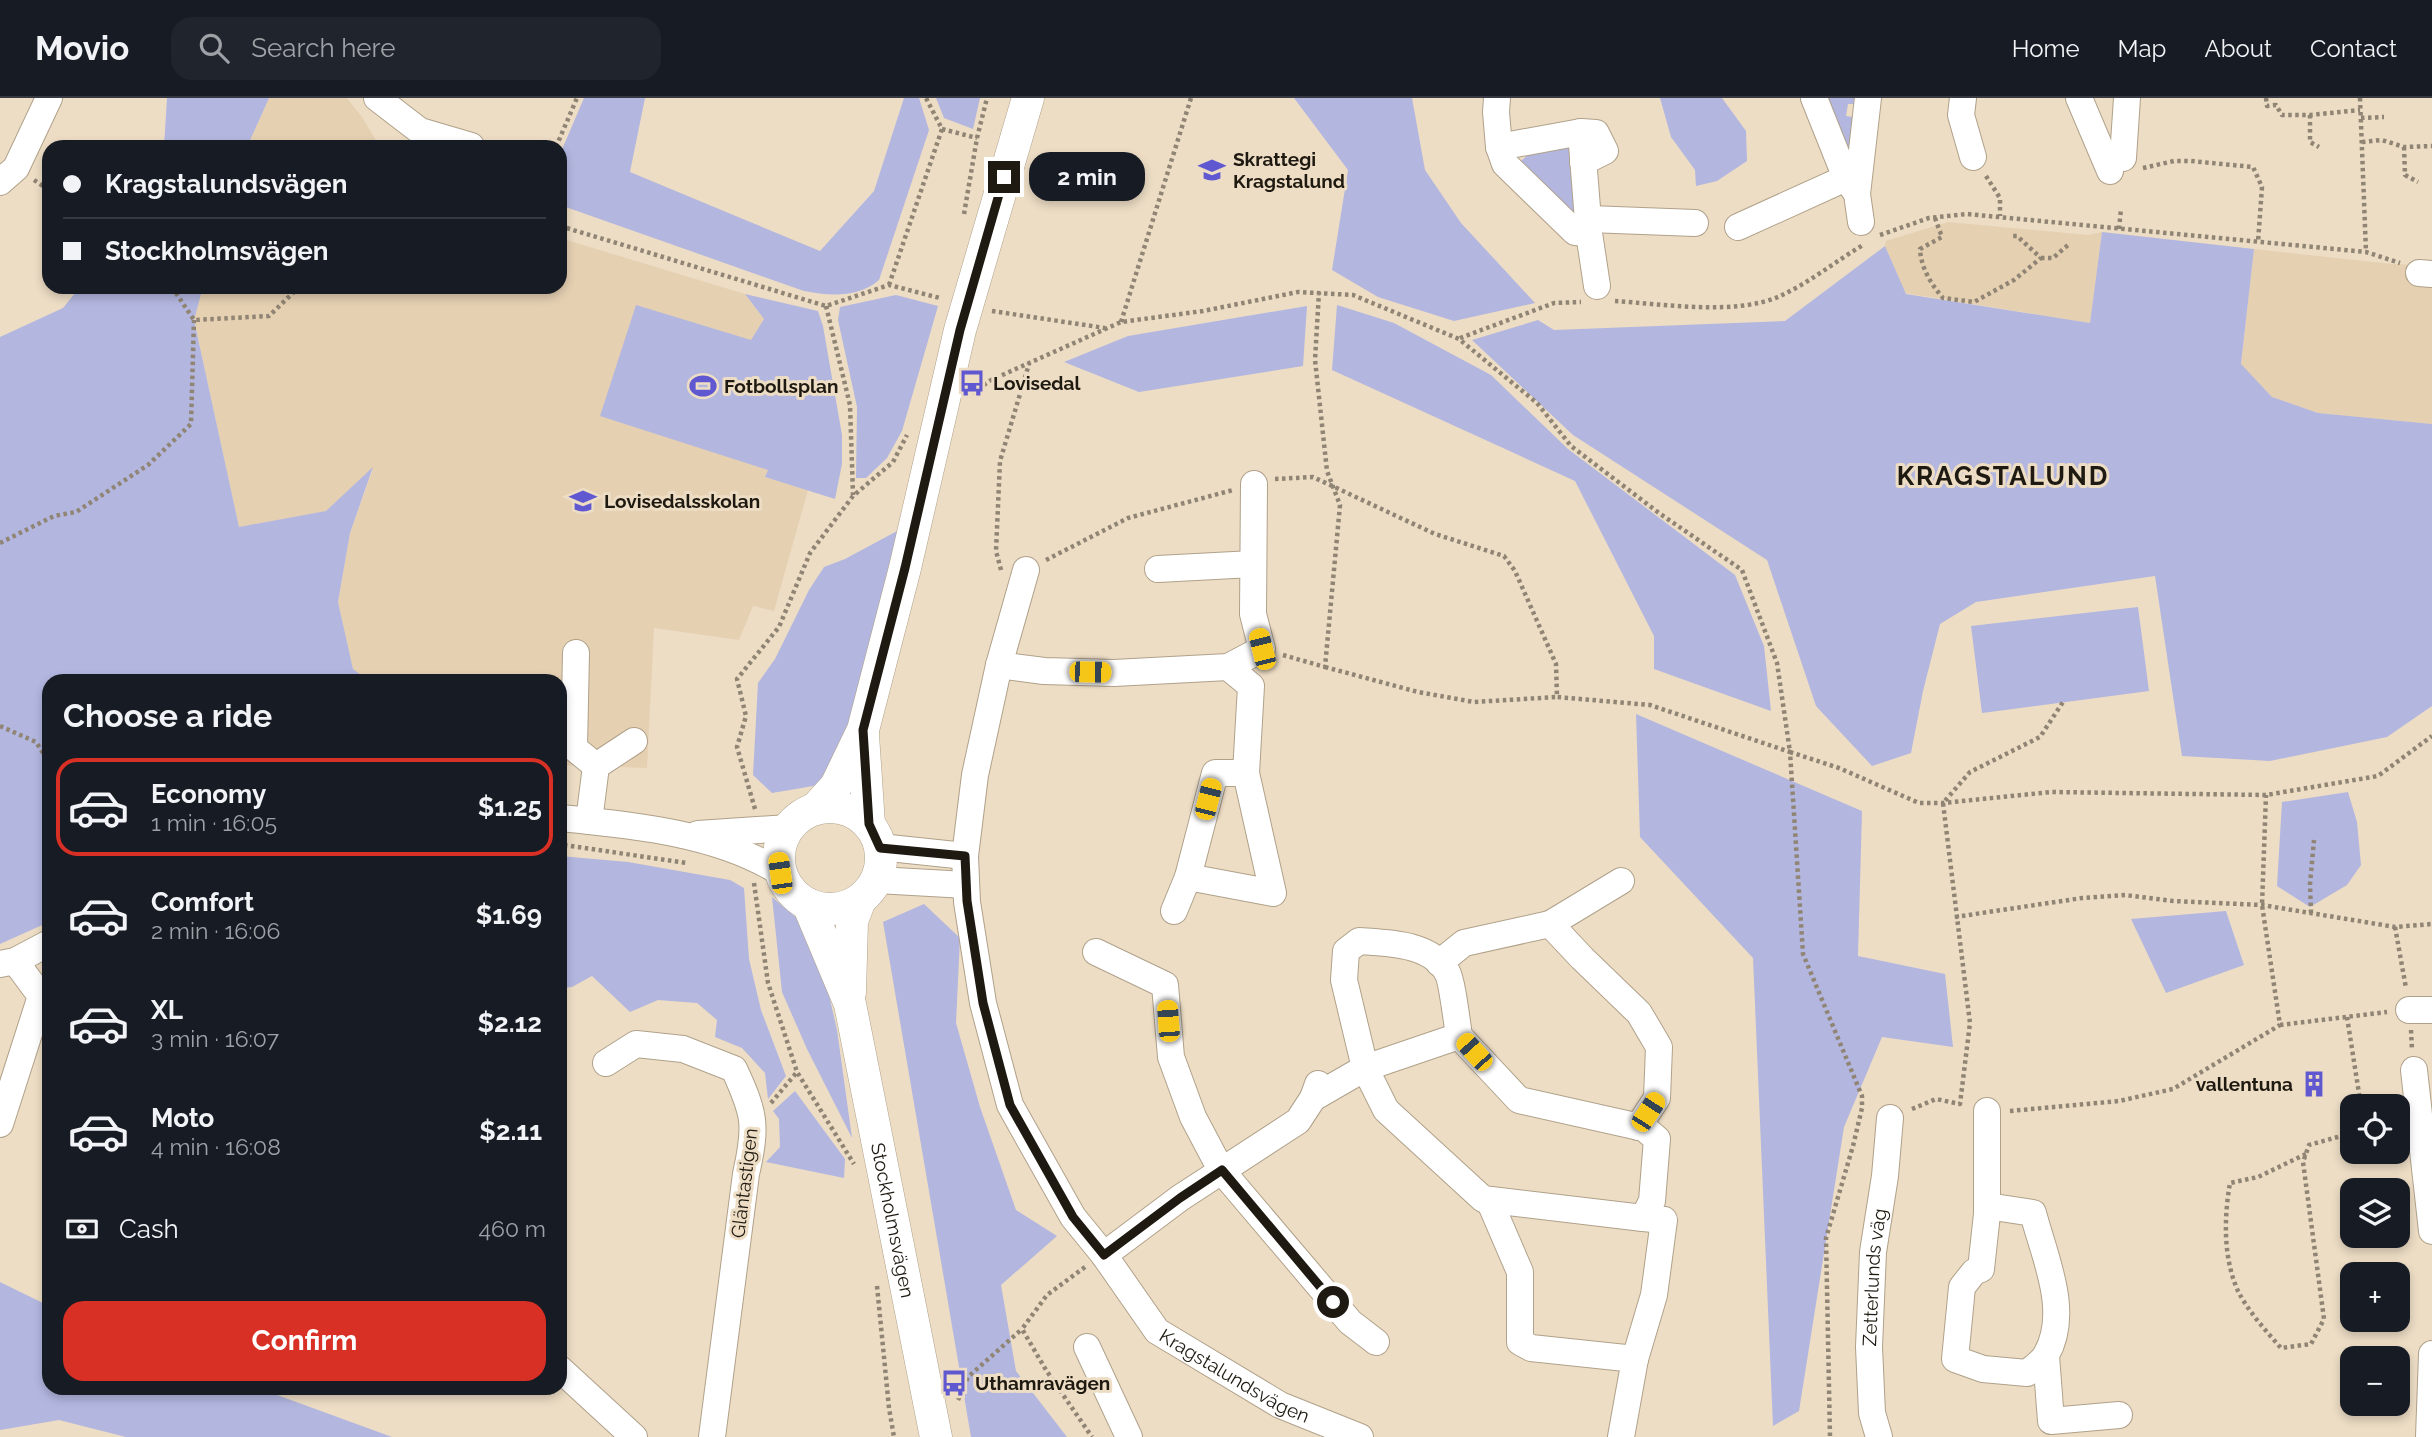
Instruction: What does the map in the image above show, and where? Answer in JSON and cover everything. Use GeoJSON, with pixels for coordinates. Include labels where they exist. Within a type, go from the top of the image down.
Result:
{"type":"FeatureCollection","features":[{"type":"Feature","properties":{"kind":"main road"},"geometry":{"type":"LineString","coordinates":[[816,808],[836,786],[863,730],[905,568],[960,330],[1028,98]]}},
{"type":"Feature","properties":{"kind":"main road"},"geometry":{"type":"LineString","coordinates":[[863,730],[874,836],[882,863],[868,890],[845,907],[827,909],[808,904],[793,894],[780,873],[780,844],[788,828],[801,815],[816,808],[845,809],[874,836]]}},
{"type":"Feature","properties":{"kind":"main road","name":"Stockholmsvägen"},"geometry":{"type":"LineString","coordinates":[[850,1004],[852,922],[868,890]]}},
{"type":"Feature","properties":{"kind":"main road","name":"Stockholmsvägen"},"geometry":{"type":"LineString","coordinates":[[808,904],[850,1004],[936,1437]]}},
{"type":"Feature","properties":{"kind":"street"},"geometry":{"type":"LineString","coordinates":[[0,182],[16,168],[50,98]]}},
{"type":"Feature","properties":{"kind":"street"},"geometry":{"type":"LineString","coordinates":[[377,98],[420,131],[451,140]]}},
{"type":"Feature","properties":{"kind":"street"},"geometry":{"type":"LineString","coordinates":[[1497,98],[1499,147],[1504,164],[1576,232],[1589,226],[1695,223]]}},
{"type":"Feature","properties":{"kind":"street"},"geometry":{"type":"LineString","coordinates":[[1814,98],[1851,186],[1861,222]]}},
{"type":"Feature","properties":{"kind":"street"},"geometry":{"type":"LineString","coordinates":[[1851,186],[1868,98]]}},
{"type":"Feature","properties":{"kind":"street"},"geometry":{"type":"LineString","coordinates":[[1963,98],[1961,115],[1973,157]]}},
{"type":"Feature","properties":{"kind":"street"},"geometry":{"type":"LineString","coordinates":[[2079,98],[2124,166]]}},
{"type":"Feature","properties":{"kind":"street"},"geometry":{"type":"LineString","coordinates":[[2124,166],[2127,98]]}},
{"type":"Feature","properties":{"kind":"street"},"geometry":{"type":"LineString","coordinates":[[1499,147],[1581,132],[1589,226],[1599,296]]}},
{"type":"Feature","properties":{"kind":"street"},"geometry":{"type":"LineString","coordinates":[[1738,226],[1851,186]]}},
{"type":"Feature","properties":{"kind":"street"},"geometry":{"type":"LineString","coordinates":[[999,665],[1044,671],[1114,673],[1228,667],[1262,649],[1253,614],[1254,484]]}},
{"type":"Feature","properties":{"kind":"street"},"geometry":{"type":"LineString","coordinates":[[1158,569],[1254,564]]}},
{"type":"Feature","properties":{"kind":"street","name":"Kragstalundsvägen"},"geometry":{"type":"LineString","coordinates":[[1026,570],[999,665],[975,775],[965,856],[966,885],[983,1003],[1010,1105],[1073,1217],[1104,1255],[1157,1331],[1280,1405],[1360,1437]]}},
{"type":"Feature","properties":{"kind":"street"},"geometry":{"type":"LineString","coordinates":[[576,653],[574,748],[596,766]]}},
{"type":"Feature","properties":{"kind":"street"},"geometry":{"type":"LineString","coordinates":[[1188,877],[1273,893],[1246,773],[1251,686],[1228,667]]}},
{"type":"Feature","properties":{"kind":"street"},"geometry":{"type":"LineString","coordinates":[[589,821],[596,766],[634,741]]}},
{"type":"Feature","properties":{"kind":"street"},"geometry":{"type":"LineString","coordinates":[[1174,912],[1188,877],[1215,773],[1246,773]]}},
{"type":"Feature","properties":{"kind":"street"},"geometry":{"type":"LineString","coordinates":[[567,819],[682,835],[752,857],[780,873]]}},
{"type":"Feature","properties":{"kind":"street"},"geometry":{"type":"LineString","coordinates":[[682,835],[788,828]]}},
{"type":"Feature","properties":{"kind":"street"},"geometry":{"type":"LineString","coordinates":[[874,836],[965,856]]}},
{"type":"Feature","properties":{"kind":"street"},"geometry":{"type":"LineString","coordinates":[[1438,962],[1464,943],[1550,924],[1621,881]]}},
{"type":"Feature","properties":{"kind":"street"},"geometry":{"type":"LineString","coordinates":[[868,890],[966,885]]}},
{"type":"Feature","properties":{"kind":"street"},"geometry":{"type":"LineString","coordinates":[[1550,924],[1639,1013],[1659,1046],[1657,1098],[1639,1126]]}},
{"type":"Feature","properties":{"kind":"street"},"geometry":{"type":"LineString","coordinates":[[1620,1437],[1635,1359],[1654,1294],[1664,1220],[1643,1218],[1483,1199],[1386,1110],[1365,1068],[1344,980],[1346,951],[1359,941],[1395,944],[1430,954],[1448,972],[1460,1036],[1519,1100],[1639,1126],[1657,1139],[1652,1200],[1643,1218]]}},
{"type":"Feature","properties":{"kind":"street"},"geometry":{"type":"LineString","coordinates":[[42,946],[7,962],[42,999]]}},
{"type":"Feature","properties":{"kind":"street"},"geometry":{"type":"LineString","coordinates":[[1096,952],[1165,985],[1171,1057],[1192,1117],[1222,1170],[1350,1322],[1376,1342]]}},
{"type":"Feature","properties":{"kind":"street"},"geometry":{"type":"LineString","coordinates":[[0,1124],[42,1010]]}},
{"type":"Feature","properties":{"kind":"street"},"geometry":{"type":"LineString","coordinates":[[1104,1255],[1180,1198],[1298,1121],[1315,1091],[1365,1068],[1460,1036]]}},
{"type":"Feature","properties":{"kind":"street","name":"Gläntastigen"},"geometry":{"type":"LineString","coordinates":[[606,1063],[636,1044],[683,1049],[734,1069],[751,1105],[754,1138],[746,1174],[712,1437]]}},
{"type":"Feature","properties":{"kind":"street"},"geometry":{"type":"LineString","coordinates":[[2414,1070],[2432,1231]]}},
{"type":"Feature","properties":{"kind":"street"},"geometry":{"type":"LineString","coordinates":[[1987,1111],[1987,1206],[1981,1269],[1974,1272],[1962,1287],[1955,1359],[1983,1369],[2026,1373],[2046,1356]]}},
{"type":"Feature","properties":{"kind":"street","name":"Zetterlunds väg"},"geometry":{"type":"LineString","coordinates":[[1879,1437],[1871,1413],[1869,1348],[1873,1252],[1885,1176],[1890,1118]]}},
{"type":"Feature","properties":{"kind":"street"},"geometry":{"type":"LineString","coordinates":[[1489,1200],[1520,1272],[1520,1342],[1531,1348],[1635,1359]]}},
{"type":"Feature","properties":{"kind":"street"},"geometry":{"type":"LineString","coordinates":[[1987,1206],[2033,1213],[2054,1289],[2056,1327],[2046,1356],[2051,1421],[2119,1415]]}},
{"type":"Feature","properties":{"kind":"street"},"geometry":{"type":"LineString","coordinates":[[1087,1347],[1129,1437]]}},
{"type":"Feature","properties":{"kind":"street"},"geometry":{"type":"LineString","coordinates":[[2429,1437],[2432,1354]]}},
{"type":"Feature","properties":{"kind":"street"},"geometry":{"type":"LineString","coordinates":[[567,1375],[634,1437]]}},
{"type":"Feature","properties":{"kind":"path"},"geometry":{"type":"LineString","coordinates":[[559,140],[577,98]]}},
{"type":"Feature","properties":{"kind":"path"},"geometry":{"type":"LineString","coordinates":[[890,285],[942,129],[926,98]]}},
{"type":"Feature","properties":{"kind":"path"},"geometry":{"type":"LineString","coordinates":[[1121,322],[1191,98]]}},
{"type":"Feature","properties":{"kind":"path"},"geometry":{"type":"LineString","coordinates":[[2266,98],[2267,106],[2276,105],[2282,115],[2310,116],[2360,110]]}},
{"type":"Feature","properties":{"kind":"path"},"geometry":{"type":"LineString","coordinates":[[2360,98],[2366,252]]}},
{"type":"Feature","properties":{"kind":"path"},"geometry":{"type":"LineString","coordinates":[[2310,116],[2310,142],[2319,147]]}},
{"type":"Feature","properties":{"kind":"path"},"geometry":{"type":"LineString","coordinates":[[2361,118],[2384,117]]}},
{"type":"Feature","properties":{"kind":"path"},"geometry":{"type":"LineString","coordinates":[[942,129],[977,138]]}},
{"type":"Feature","properties":{"kind":"path"},"geometry":{"type":"LineString","coordinates":[[2362,142],[2382,140],[2404,147],[2432,146]]}},
{"type":"Feature","properties":{"kind":"path"},"geometry":{"type":"LineString","coordinates":[[2404,147],[2405,175],[2418,182]]}},
{"type":"Feature","properties":{"kind":"path"},"geometry":{"type":"LineString","coordinates":[[1973,157],[2000,198],[2000,216]]}},
{"type":"Feature","properties":{"kind":"path"},"geometry":{"type":"LineString","coordinates":[[2124,166],[2191,161],[2253,167],[2262,187],[2258,242]]}},
{"type":"Feature","properties":{"kind":"path"},"geometry":{"type":"LineString","coordinates":[[2119,229],[2121,209]]}},
{"type":"Feature","properties":{"kind":"path"},"geometry":{"type":"LineString","coordinates":[[1459,339],[1554,303],[1599,296],[1713,307],[1752,303],[1780,296],[1880,235],[1936,218],[1966,214],[2366,252],[2420,270]]}},
{"type":"Feature","properties":{"kind":"path"},"geometry":{"type":"LineString","coordinates":[[1936,218],[1942,237],[1920,249],[1927,276],[1943,298],[1974,302],[2014,280],[2041,258],[2053,258],[2068,245]]}},
{"type":"Feature","properties":{"kind":"path"},"geometry":{"type":"LineString","coordinates":[[567,228],[826,306],[890,285],[940,298]]}},
{"type":"Feature","properties":{"kind":"path"},"geometry":{"type":"LineString","coordinates":[[2012,236],[2017,236],[2041,258]]}},
{"type":"Feature","properties":{"kind":"path"},"geometry":{"type":"LineString","coordinates":[[969,396],[991,380],[1121,322],[1203,311],[1298,292],[1353,295],[1459,339],[1536,403],[1571,446],[1659,513],[1742,570],[1777,663],[1790,752],[1803,954],[1862,1096],[1862,1108],[1826,1238],[1830,1437]]}},
{"type":"Feature","properties":{"kind":"path"},"geometry":{"type":"LineString","coordinates":[[1320,292],[1315,360],[1327,471],[1340,505],[1325,667]]}},
{"type":"Feature","properties":{"kind":"path"},"geometry":{"type":"LineString","coordinates":[[0,543],[54,516],[76,512],[148,465],[191,424],[194,320],[177,294]]}},
{"type":"Feature","properties":{"kind":"path"},"geometry":{"type":"LineString","coordinates":[[194,320],[269,316],[292,294]]}},
{"type":"Feature","properties":{"kind":"path"},"geometry":{"type":"LineString","coordinates":[[826,306],[850,404],[853,496]]}},
{"type":"Feature","properties":{"kind":"path"},"geometry":{"type":"LineString","coordinates":[[990,310],[1106,328]]}},
{"type":"Feature","properties":{"kind":"path"},"geometry":{"type":"LineString","coordinates":[[996,551],[1000,461],[1030,363]]}},
{"type":"Feature","properties":{"kind":"path"},"geometry":{"type":"LineString","coordinates":[[1026,570],[1128,518],[1276,479],[1313,477],[1435,534],[1504,556],[1515,571],[1556,664],[1557,697]]}},
{"type":"Feature","properties":{"kind":"path"},"geometry":{"type":"LineString","coordinates":[[1262,649],[1418,692],[1475,702],[1557,697],[1650,705],[1839,768],[1920,803],[2051,792],[2266,794],[2378,776],[2432,736]]}},
{"type":"Feature","properties":{"kind":"path"},"geometry":{"type":"LineString","coordinates":[[1862,1108],[1890,1118],[1936,1100],[1960,1104],[1969,1023],[1943,803],[1970,772],[2040,737],[2063,702]]}},
{"type":"Feature","properties":{"kind":"path"},"geometry":{"type":"LineString","coordinates":[[0,726],[36,742],[42,751]]}},
{"type":"Feature","properties":{"kind":"path"},"geometry":{"type":"LineString","coordinates":[[2266,794],[2262,905],[2280,1025]]}},
{"type":"Feature","properties":{"kind":"path"},"geometry":{"type":"LineString","coordinates":[[2311,913],[2310,884],[2314,840]]}},
{"type":"Feature","properties":{"kind":"path"},"geometry":{"type":"LineString","coordinates":[[567,845],[698,864]]}},
{"type":"Feature","properties":{"kind":"path"},"geometry":{"type":"LineString","coordinates":[[1955,917],[2082,898],[2125,895],[2173,901],[2262,905],[2395,927],[2432,924]]}},
{"type":"Feature","properties":{"kind":"path"},"geometry":{"type":"LineString","coordinates":[[2395,927],[2421,1010],[2414,1070]]}},
{"type":"Feature","properties":{"kind":"path"},"geometry":{"type":"LineString","coordinates":[[1987,1111],[1994,1113],[2119,1101],[2173,1089],[2280,1025],[2421,1010]]}},
{"type":"Feature","properties":{"kind":"path"},"geometry":{"type":"LineString","coordinates":[[2347,1017],[2359,1094]]}},
{"type":"Feature","properties":{"kind":"path"},"geometry":{"type":"LineString","coordinates":[[2306,1154],[2258,1177],[2230,1183],[2225,1210],[2229,1259],[2238,1291],[2281,1348],[2311,1345],[2323,1319],[2303,1162],[2306,1154],[2309,1145],[2340,1136]]}},
{"type":"Feature","properties":{"kind":"path"},"geometry":{"type":"LineString","coordinates":[[958,1400],[968,1377],[1023,1329],[1047,1295],[1104,1255]]}},
{"type":"Feature","properties":{"kind":"path"},"geometry":{"type":"LineString","coordinates":[[1023,1329],[1046,1370],[1092,1437]]}},
{"type":"Feature","properties":{"kind":"shaded area"},"geometry":{"type":"Polygon","coordinates":[[[167,98],[269,98],[250,140],[164,140],[167,98]]]}},
{"type":"Feature","properties":{"kind":"shaded area"},"geometry":{"type":"Polygon","coordinates":[[[269,98],[347,98],[376,140],[250,140],[269,98]]]}},
{"type":"Feature","properties":{"kind":"shaded area"},"geometry":{"type":"Polygon","coordinates":[[[584,98],[645,98],[630,172],[820,251],[874,191],[904,98],[919,98],[929,130],[879,280],[862,290],[843,294],[804,291],[567,207],[566,140],[584,98]]]}},
{"type":"Feature","properties":{"kind":"shaded area"},"geometry":{"type":"Polygon","coordinates":[[[936,98],[980,98],[973,129],[944,118],[936,98]]]}},
{"type":"Feature","properties":{"kind":"shaded area"},"geometry":{"type":"Polygon","coordinates":[[[1294,98],[1412,98],[1425,170],[1461,223],[1535,303],[1454,321],[1378,297],[1332,270],[1348,170],[1294,98]]]}},
{"type":"Feature","properties":{"kind":"shaded area"},"geometry":{"type":"Polygon","coordinates":[[[1660,98],[1722,98],[1746,131],[1747,161],[1717,181],[1696,186],[1695,170],[1671,137],[1660,98]]]}},
{"type":"Feature","properties":{"kind":"shaded area"},"geometry":{"type":"Polygon","coordinates":[[[1821,98],[1862,98],[1861,104],[1848,104],[1846,116],[1860,118],[1857,168],[1821,98]]]}},
{"type":"Feature","properties":{"kind":"shaded area"},"geometry":{"type":"Polygon","coordinates":[[[1578,140],[1574,217],[1515,166],[1530,153],[1578,140]]]}},
{"type":"Feature","properties":{"kind":"shaded area"},"geometry":{"type":"Polygon","coordinates":[[[1948,222],[2088,235],[2102,232],[2090,323],[1905,293],[1885,246],[1886,241],[1948,222]]]}},
{"type":"Feature","properties":{"kind":"shaded area"},"geometry":{"type":"Polygon","coordinates":[[[2102,232],[2254,249],[2241,364],[2272,397],[2318,413],[2432,424],[2432,706],[2387,737],[2270,761],[2182,756],[2155,576],[1976,602],[1940,624],[1911,753],[1872,766],[1816,706],[1767,560],[1573,435],[1472,340],[1538,320],[1554,330],[1785,321],[1885,246],[1906,294],[2090,323],[2102,232]]]}},
{"type":"Feature","properties":{"kind":"shaded area","name":"Lovisedalsskolan"},"geometry":{"type":"Polygon","coordinates":[[[567,240],[745,294],[764,319],[752,339],[805,356],[772,464],[765,477],[808,490],[774,611],[753,606],[739,640],[654,628],[647,768],[567,765],[567,674],[360,674],[353,669],[338,602],[350,533],[373,469],[327,511],[239,527],[194,320],[201,294],[567,294],[567,240]]]}},
{"type":"Feature","properties":{"kind":"shaded area"},"geometry":{"type":"Polygon","coordinates":[[[2254,249],[2392,264],[2432,265],[2432,424],[2318,413],[2272,397],[2241,365],[2254,249]]]}},
{"type":"Feature","properties":{"kind":"shaded area"},"geometry":{"type":"Polygon","coordinates":[[[74,294],[201,294],[194,320],[239,527],[326,511],[373,467],[350,533],[338,602],[353,669],[360,674],[42,674],[42,925],[0,944],[0,337],[63,308],[74,294]]]}},
{"type":"Feature","properties":{"kind":"shaded area","name":"Fotbollsplan"},"geometry":{"type":"Polygon","coordinates":[[[745,294],[818,311],[842,435],[842,464],[835,499],[765,477],[768,470],[600,416],[636,305],[751,340],[764,319],[745,294]]]}},
{"type":"Feature","properties":{"kind":"shaded area"},"geometry":{"type":"Polygon","coordinates":[[[896,295],[938,306],[902,431],[887,458],[866,478],[856,478],[857,407],[838,320],[840,307],[896,295]]]}},
{"type":"Feature","properties":{"kind":"shaded area"},"geometry":{"type":"Polygon","coordinates":[[[1337,305],[1394,323],[1491,375],[1568,449],[1735,575],[1764,646],[1771,711],[1654,669],[1654,636],[1575,481],[1332,370],[1337,305]]]}},
{"type":"Feature","properties":{"kind":"shaded area"},"geometry":{"type":"Polygon","coordinates":[[[1307,306],[1303,366],[1139,392],[1064,362],[1128,336],[1307,306]]]}},
{"type":"Feature","properties":{"kind":"shaded area"},"geometry":{"type":"Polygon","coordinates":[[[899,530],[841,767],[831,783],[772,793],[753,775],[758,683],[775,659],[809,590],[824,567],[845,559],[899,530]]]}},
{"type":"Feature","properties":{"kind":"shaded area"},"geometry":{"type":"Polygon","coordinates":[[[2138,607],[2149,691],[1982,713],[1971,626],[2138,607]]]}},
{"type":"Feature","properties":{"kind":"shaded area"},"geometry":{"type":"Polygon","coordinates":[[[1636,714],[1862,811],[1858,956],[1945,974],[1953,1047],[1882,1037],[1844,1127],[1799,1411],[1773,1426],[1753,958],[1640,837],[1636,714]]]}},
{"type":"Feature","properties":{"kind":"shaded area"},"geometry":{"type":"Polygon","coordinates":[[[2348,792],[2357,822],[2361,865],[2347,885],[2310,907],[2277,886],[2282,802],[2348,792]]]}},
{"type":"Feature","properties":{"kind":"shaded area"},"geometry":{"type":"Polygon","coordinates":[[[567,857],[628,862],[730,880],[744,888],[749,959],[761,1010],[786,1076],[768,1099],[765,1073],[742,1048],[715,1037],[717,1020],[697,1003],[658,1000],[630,1012],[592,976],[567,987],[567,857]]]}},
{"type":"Feature","properties":{"kind":"shaded area"},"geometry":{"type":"Polygon","coordinates":[[[772,897],[805,925],[817,942],[837,1030],[852,1138],[782,992],[772,897]]]}},
{"type":"Feature","properties":{"kind":"shaded area"},"geometry":{"type":"Polygon","coordinates":[[[924,904],[960,938],[956,1023],[980,1107],[1016,1210],[1057,1236],[1001,1285],[1016,1371],[1067,1437],[971,1437],[883,922],[924,904]]]}},
{"type":"Feature","properties":{"kind":"shaded area"},"geometry":{"type":"Polygon","coordinates":[[[2226,911],[2244,965],[2166,993],[2131,919],[2226,911]]]}},
{"type":"Feature","properties":{"kind":"shaded area"},"geometry":{"type":"Polygon","coordinates":[[[795,1091],[845,1159],[844,1178],[766,1162],[780,1147],[779,1119],[773,1111],[795,1091]]]}},
{"type":"Feature","properties":{"kind":"shaded area"},"geometry":{"type":"Polygon","coordinates":[[[0,1282],[42,1303],[42,1395],[277,1395],[392,1437],[126,1437],[59,1420],[0,1430],[0,1282]]]}},
{"type":"Feature","properties":{"kind":"place","name":"Skrattegi Kragstalund"},"geometry":{"type":"Point","coordinates":[1212,170]}},
{"type":"Feature","properties":{"kind":"place","name":"Lovisedal"},"geometry":{"type":"Point","coordinates":[972,383]}},
{"type":"Feature","properties":{"kind":"place","name":"Fotbollsplan"},"geometry":{"type":"Point","coordinates":[703,386]}},
{"type":"Feature","properties":{"kind":"place","name":"Lovisedalsskolan"},"geometry":{"type":"Point","coordinates":[583,501]}},
{"type":"Feature","properties":{"kind":"place","name":"vallentuna"},"geometry":{"type":"Point","coordinates":[2314,1084]}},
{"type":"Feature","properties":{"kind":"place","name":"Uthamravägen"},"geometry":{"type":"Point","coordinates":[954,1383]}},
{"type":"Feature","properties":{"kind":"district","name":"KRAGSTALUND"},"geometry":{"type":"Point","coordinates":[2003,476]}},
{"type":"Feature","properties":{"kind":"route"},"geometry":{"type":"LineString","coordinates":[[1004,177],[960,330],[905,568],[863,730],[869,824],[880,848],[965,856],[967,901],[983,1003],[1010,1105],[1073,1217],[1104,1255],[1222,1170],[1333,1302]]}}]}
